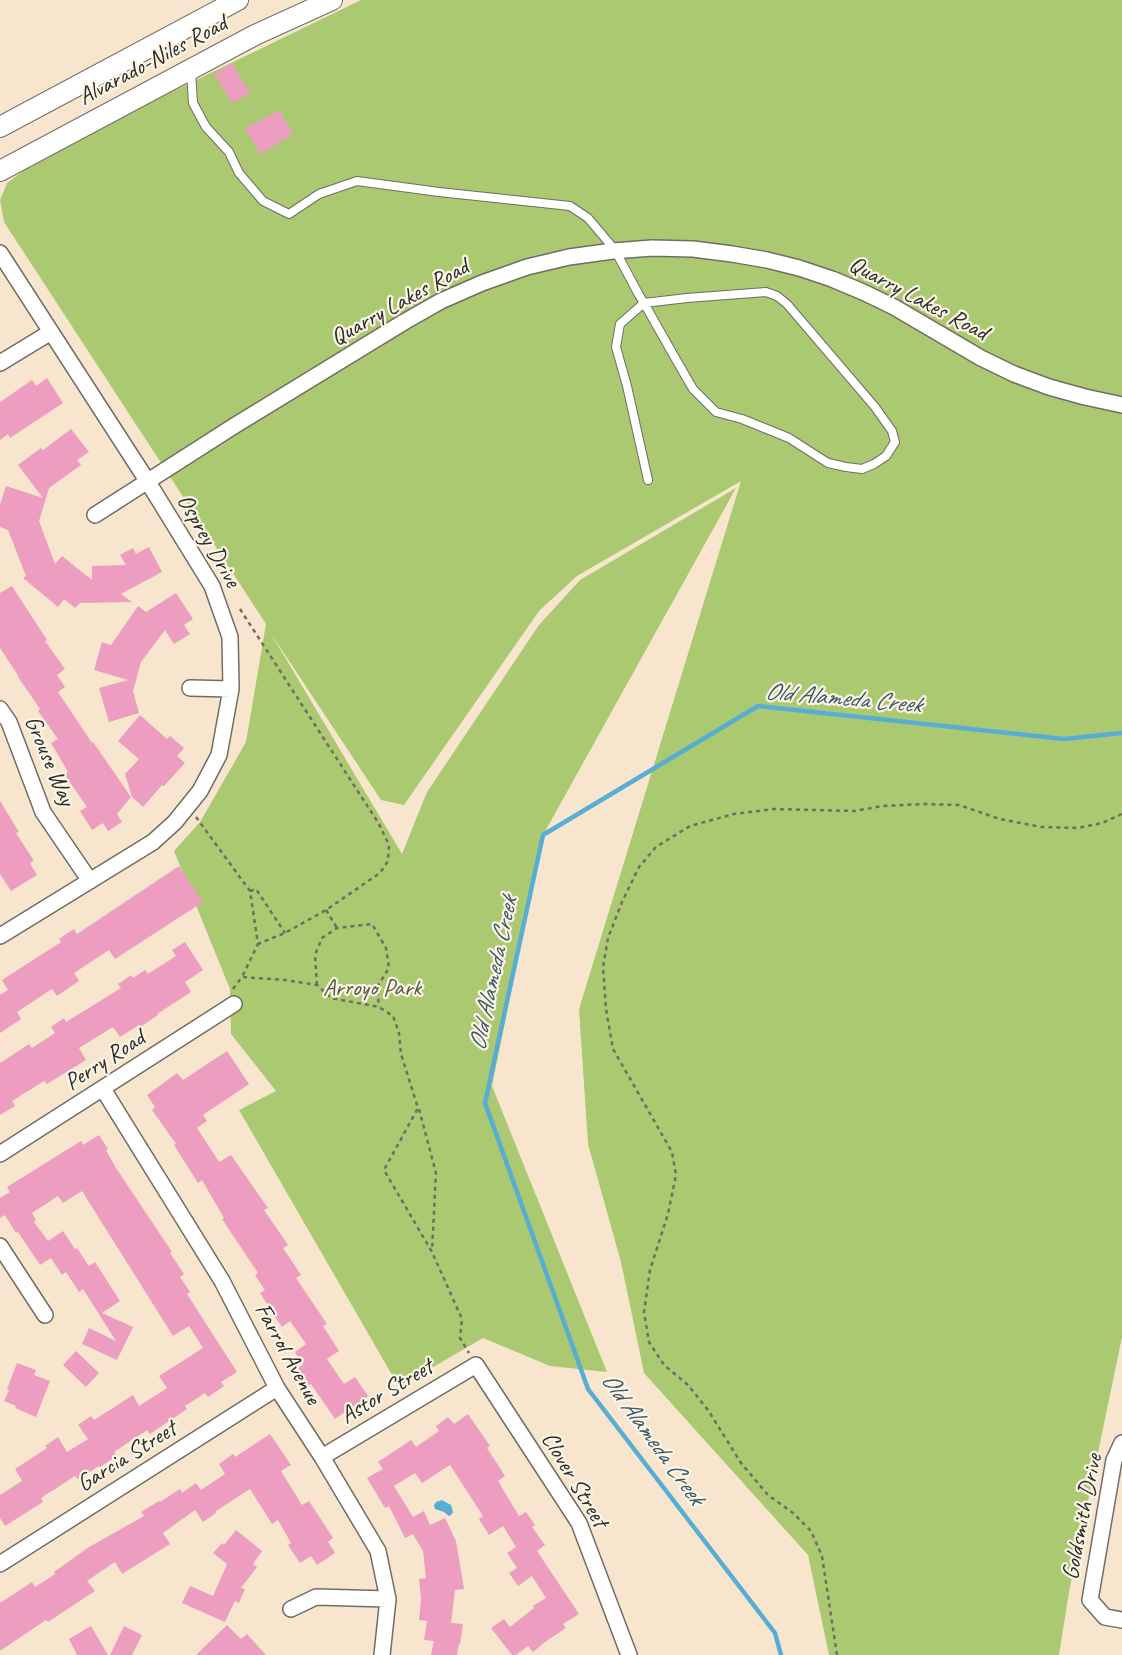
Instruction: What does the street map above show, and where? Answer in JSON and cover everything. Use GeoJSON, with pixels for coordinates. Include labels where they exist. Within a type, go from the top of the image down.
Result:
{"type":"FeatureCollection","features":[{"type":"Feature","properties":{"kind":"main road","name":"Alvarado-Niles Road"},"geometry":{"type":"LineString","coordinates":[[0,127],[238,0]]}},
{"type":"Feature","properties":{"kind":"main road","name":"Alvarado-Niles Road"},"geometry":{"type":"LineString","coordinates":[[0,171],[256,35],[332,0]]}},
{"type":"Feature","properties":{"kind":"street","name":"Quarry Lakes Road"},"geometry":{"type":"LineString","coordinates":[[95,515],[260,410],[441,301],[482,283],[527,267],[569,257],[615,250],[652,248],[693,249],[767,260],[799,268],[832,279],[894,307],[973,354],[1014,374],[1076,395],[1122,405]]}},
{"type":"Feature","properties":{"kind":"street","name":"Osprey Drive"},"geometry":{"type":"LineString","coordinates":[[0,253],[148,482],[212,586],[230,637],[231,690],[219,755],[200,791],[174,822],[153,842],[0,936]]}},
{"type":"Feature","properties":{"kind":"street"},"geometry":{"type":"LineString","coordinates":[[0,363],[51,332]]}},
{"type":"Feature","properties":{"kind":"street"},"geometry":{"type":"LineString","coordinates":[[190,688],[231,690]]}},
{"type":"Feature","properties":{"kind":"street","name":"Grouse Way"},"geometry":{"type":"LineString","coordinates":[[0,709],[9,722],[43,812],[90,881]]}},
{"type":"Feature","properties":{"kind":"street","name":"Perry Road"},"geometry":{"type":"LineString","coordinates":[[0,1154],[103,1089],[233,997]]}},
{"type":"Feature","properties":{"kind":"street","name":"Farrol Avenue"},"geometry":{"type":"LineString","coordinates":[[103,1089],[222,1282],[278,1388],[378,1551],[388,1599],[382,1655]]}},
{"type":"Feature","properties":{"kind":"street"},"geometry":{"type":"LineString","coordinates":[[0,1246],[45,1316]]}},
{"type":"Feature","properties":{"kind":"street","name":"Astor Street"},"geometry":{"type":"LineString","coordinates":[[322,1457],[476,1365]]}},
{"type":"Feature","properties":{"kind":"street","name":"Clover Street"},"geometry":{"type":"LineString","coordinates":[[476,1365],[578,1522],[629,1655]]}},
{"type":"Feature","properties":{"kind":"street","name":"Garcia Street"},"geometry":{"type":"LineString","coordinates":[[0,1564],[278,1388]]}},
{"type":"Feature","properties":{"kind":"street","name":"Goldsmith Drive"},"geometry":{"type":"LineString","coordinates":[[1122,1443],[1114,1460],[1090,1600],[1105,1617],[1122,1620]]}},
{"type":"Feature","properties":{"kind":"street"},"geometry":{"type":"LineString","coordinates":[[291,1609],[316,1597],[388,1599]]}},
{"type":"Feature","properties":{"kind":"lane"},"geometry":{"type":"LineString","coordinates":[[191,70],[194,103],[206,127],[229,152],[239,173],[262,201],[289,214],[319,194],[357,181],[570,206],[588,218],[615,250],[644,303],[693,389],[716,412],[742,419],[789,438],[828,463],[862,469],[886,456],[895,442],[892,431],[875,407],[787,304],[777,296],[766,292],[644,303],[620,324],[616,347],[627,386],[648,480]]}},
{"type":"Feature","properties":{"kind":"path"},"geometry":{"type":"LineString","coordinates":[[240,609],[379,824],[389,845],[388,861],[380,873],[326,910],[285,933],[258,944]]}},
{"type":"Feature","properties":{"kind":"path"},"geometry":{"type":"LineString","coordinates":[[837,1655],[822,1556],[811,1531],[793,1513],[768,1495],[742,1463],[708,1410],[688,1385],[664,1365],[649,1342],[644,1312],[650,1270],[668,1214],[676,1175],[672,1152],[612,1049],[606,1009],[603,967],[608,938],[622,902],[639,867],[656,847],[690,826],[734,814],[774,809],[854,811],[892,805],[958,805],[1000,819],[1041,827],[1078,828],[1102,823],[1122,814]]}},
{"type":"Feature","properties":{"kind":"path"},"geometry":{"type":"LineString","coordinates":[[186,808],[200,822],[250,891],[258,944],[233,997]]}},
{"type":"Feature","properties":{"kind":"path"},"geometry":{"type":"LineString","coordinates":[[250,891],[256,889],[285,933]]}},
{"type":"Feature","properties":{"kind":"path"},"geometry":{"type":"LineString","coordinates":[[326,910],[337,928]]}},
{"type":"Feature","properties":{"kind":"path"},"geometry":{"type":"LineString","coordinates":[[317,985],[315,955],[322,938],[337,928],[372,924],[386,948],[389,968],[377,987],[379,1007]]}},
{"type":"Feature","properties":{"kind":"path"},"geometry":{"type":"LineString","coordinates":[[242,977],[286,980],[317,985],[331,998],[379,1007],[393,1016],[399,1033],[401,1054],[436,1173],[432,1252]]}},
{"type":"Feature","properties":{"kind":"path"},"geometry":{"type":"LineString","coordinates":[[418,1108],[384,1170],[432,1252],[462,1319],[460,1338],[476,1365]]}},
{"type":"Feature","properties":{"kind":"green space","name":"Arroyo Park"},"geometry":{"type":"Polygon","coordinates":[[[361,0],[1122,0],[1122,1337],[1069,1592],[1059,1655],[829,1655],[808,1555],[644,1373],[621,1262],[588,1144],[579,1009],[741,481],[577,576],[539,611],[404,805],[381,800],[270,632],[402,854],[427,792],[539,625],[580,580],[736,488],[543,835],[492,1086],[607,1372],[550,1366],[483,1338],[399,1387],[239,1110],[276,1091],[231,1034],[230,989],[174,851],[200,822],[246,742],[266,624],[4,222],[0,200],[7,183],[23,171],[157,99],[361,0]]]}},
{"type":"Feature","properties":{"kind":"water"},"geometry":{"type":"Polygon","coordinates":[[[442,1500],[451,1505],[453,1512],[451,1515],[449,1516],[435,1509],[434,1505],[436,1502],[442,1500]]]}},
{"type":"Feature","properties":{"kind":"building"},"geometry":{"type":"Polygon","coordinates":[[[232,63],[250,93],[232,103],[214,74],[232,63]]]}},
{"type":"Feature","properties":{"kind":"building"},"geometry":{"type":"Polygon","coordinates":[[[279,110],[293,134],[260,154],[245,129],[279,110]]]}},
{"type":"Feature","properties":{"kind":"building"},"geometry":{"type":"Polygon","coordinates":[[[47,378],[63,403],[10,438],[8,434],[0,440],[0,402],[32,380],[36,386],[47,378]]]}},
{"type":"Feature","properties":{"kind":"building"},"geometry":{"type":"Polygon","coordinates":[[[71,429],[89,452],[77,460],[81,465],[49,488],[39,521],[55,564],[62,556],[92,580],[92,566],[126,565],[120,555],[133,548],[136,554],[149,547],[162,572],[121,594],[132,602],[80,603],[75,608],[64,599],[58,607],[23,578],[26,576],[8,530],[0,527],[0,505],[6,486],[43,498],[18,465],[41,448],[43,450],[71,429]]]}},
{"type":"Feature","properties":{"kind":"building"},"geometry":{"type":"Polygon","coordinates":[[[12,586],[47,640],[45,641],[65,669],[57,675],[65,687],[58,692],[131,797],[117,814],[122,822],[108,831],[103,823],[92,830],[80,811],[87,807],[64,774],[68,772],[51,743],[58,739],[38,711],[40,709],[0,648],[0,593],[12,586]]]}},
{"type":"Feature","properties":{"kind":"building"},"geometry":{"type":"Polygon","coordinates":[[[176,593],[193,619],[184,625],[190,634],[174,644],[165,630],[141,662],[133,691],[139,713],[109,722],[99,688],[128,680],[94,670],[102,642],[111,645],[138,606],[146,612],[176,593]]]}},
{"type":"Feature","properties":{"kind":"building"},"geometry":{"type":"Polygon","coordinates":[[[140,715],[167,739],[170,736],[184,748],[177,756],[185,763],[143,807],[132,797],[125,774],[139,759],[118,741],[140,715]]]}},
{"type":"Feature","properties":{"kind":"building"},"geometry":{"type":"Polygon","coordinates":[[[0,801],[19,832],[16,833],[34,861],[30,863],[37,875],[11,891],[0,874],[0,801]]]}},
{"type":"Feature","properties":{"kind":"building"},"geometry":{"type":"Polygon","coordinates":[[[179,866],[203,902],[115,959],[109,950],[74,973],[79,981],[57,996],[52,989],[17,1012],[21,1019],[0,1033],[0,995],[8,990],[2,980],[61,942],[59,939],[74,929],[77,934],[179,866]]]}},
{"type":"Feature","properties":{"kind":"building"},"geometry":{"type":"Polygon","coordinates":[[[185,942],[203,970],[185,982],[191,992],[140,1027],[139,1025],[120,1037],[113,1027],[79,1048],[86,1060],[47,1084],[44,1081],[12,1101],[15,1106],[0,1115],[0,1063],[29,1044],[32,1048],[55,1033],[51,1027],[64,1018],[66,1022],[121,988],[118,984],[131,975],[133,978],[145,970],[148,974],[176,956],[172,950],[185,942]]]}},
{"type":"Feature","properties":{"kind":"building"},"geometry":{"type":"Polygon","coordinates":[[[227,1051],[249,1084],[203,1115],[207,1121],[197,1128],[219,1162],[231,1155],[268,1208],[264,1210],[288,1245],[283,1248],[301,1275],[296,1278],[327,1324],[323,1326],[339,1351],[327,1359],[344,1384],[355,1377],[368,1396],[335,1419],[298,1368],[303,1365],[295,1352],[306,1344],[290,1321],[282,1327],[274,1315],[260,1293],[265,1290],[255,1275],[258,1273],[222,1219],[224,1218],[202,1180],[198,1183],[174,1145],[176,1144],[152,1110],[155,1107],[147,1095],[177,1073],[183,1080],[227,1051]]]}},
{"type":"Feature","properties":{"kind":"building"},"geometry":{"type":"Polygon","coordinates":[[[99,1135],[108,1149],[106,1150],[116,1168],[172,1252],[170,1253],[184,1274],[180,1277],[190,1292],[187,1294],[237,1372],[221,1382],[224,1386],[208,1397],[205,1393],[185,1406],[187,1409],[150,1434],[147,1430],[114,1452],[117,1456],[78,1479],[75,1476],[41,1498],[43,1502],[5,1526],[0,1518],[0,1495],[22,1481],[15,1469],[47,1448],[45,1446],[58,1437],[67,1452],[88,1439],[78,1425],[91,1416],[94,1420],[133,1395],[139,1406],[167,1388],[159,1376],[203,1348],[189,1326],[173,1336],[82,1191],[63,1203],[58,1196],[32,1213],[36,1220],[34,1222],[48,1241],[63,1231],[89,1266],[95,1262],[120,1301],[102,1313],[133,1327],[117,1360],[82,1344],[89,1328],[116,1341],[83,1289],[79,1292],[66,1272],[62,1275],[51,1258],[40,1265],[5,1215],[0,1218],[0,1198],[10,1192],[7,1187],[81,1141],[83,1145],[99,1135]]]}},
{"type":"Feature","properties":{"kind":"building"},"geometry":{"type":"Polygon","coordinates":[[[76,1351],[99,1373],[86,1387],[63,1365],[76,1351]]]}},
{"type":"Feature","properties":{"kind":"building"},"geometry":{"type":"Polygon","coordinates":[[[17,1363],[36,1370],[34,1375],[50,1381],[36,1417],[4,1401],[17,1363]]]}},
{"type":"Feature","properties":{"kind":"building"},"geometry":{"type":"Polygon","coordinates":[[[468,1414],[490,1446],[487,1448],[505,1476],[498,1481],[519,1516],[526,1512],[535,1525],[532,1527],[545,1545],[537,1551],[579,1614],[563,1624],[566,1628],[533,1652],[528,1646],[516,1655],[512,1655],[491,1628],[504,1619],[510,1627],[534,1608],[533,1606],[546,1598],[532,1576],[518,1586],[509,1573],[517,1568],[507,1553],[516,1547],[503,1526],[489,1535],[479,1519],[483,1516],[450,1465],[422,1483],[415,1473],[394,1486],[413,1517],[424,1511],[430,1525],[445,1518],[456,1541],[464,1589],[455,1590],[451,1623],[463,1624],[460,1644],[457,1655],[431,1655],[434,1641],[424,1640],[427,1621],[419,1620],[421,1599],[419,1579],[426,1578],[423,1551],[413,1534],[405,1538],[389,1506],[385,1508],[367,1478],[383,1469],[378,1462],[411,1440],[416,1447],[439,1431],[436,1426],[448,1417],[454,1424],[468,1414]]]}},
{"type":"Feature","properties":{"kind":"building"},"geometry":{"type":"Polygon","coordinates":[[[270,1434],[291,1465],[281,1471],[302,1505],[309,1501],[333,1538],[328,1542],[335,1553],[317,1565],[311,1556],[300,1563],[288,1545],[291,1543],[278,1520],[272,1524],[250,1489],[216,1511],[216,1513],[203,1522],[195,1510],[163,1533],[170,1544],[122,1574],[115,1562],[87,1581],[95,1591],[48,1622],[46,1620],[0,1651],[0,1603],[32,1582],[35,1587],[89,1547],[144,1516],[141,1512],[180,1489],[182,1493],[196,1483],[201,1490],[225,1474],[219,1464],[233,1454],[235,1457],[270,1434]]]}},
{"type":"Feature","properties":{"kind":"building"},"geometry":{"type":"Polygon","coordinates":[[[236,1530],[262,1551],[253,1564],[257,1567],[241,1588],[245,1589],[239,1603],[235,1601],[225,1622],[182,1603],[190,1586],[213,1596],[227,1564],[213,1553],[222,1543],[224,1545],[236,1530]]]}},
{"type":"Feature","properties":{"kind":"building"},"geometry":{"type":"Polygon","coordinates":[[[227,1625],[241,1639],[247,1634],[266,1655],[196,1655],[227,1625]]]}},
{"type":"Feature","properties":{"kind":"building"},"geometry":{"type":"Polygon","coordinates":[[[91,1626],[108,1655],[77,1655],[69,1639],[91,1626]]]}},
{"type":"Feature","properties":{"kind":"building"},"geometry":{"type":"Polygon","coordinates":[[[124,1626],[142,1635],[132,1655],[110,1655],[124,1626]]]}},
{"type":"Feature","properties":{"kind":"waterway","name":"Old Alameda Creek"},"geometry":{"type":"LineString","coordinates":[[781,1655],[775,1633],[588,1389],[485,1103],[543,835],[758,706],[1064,739],[1122,733]]}}]}
